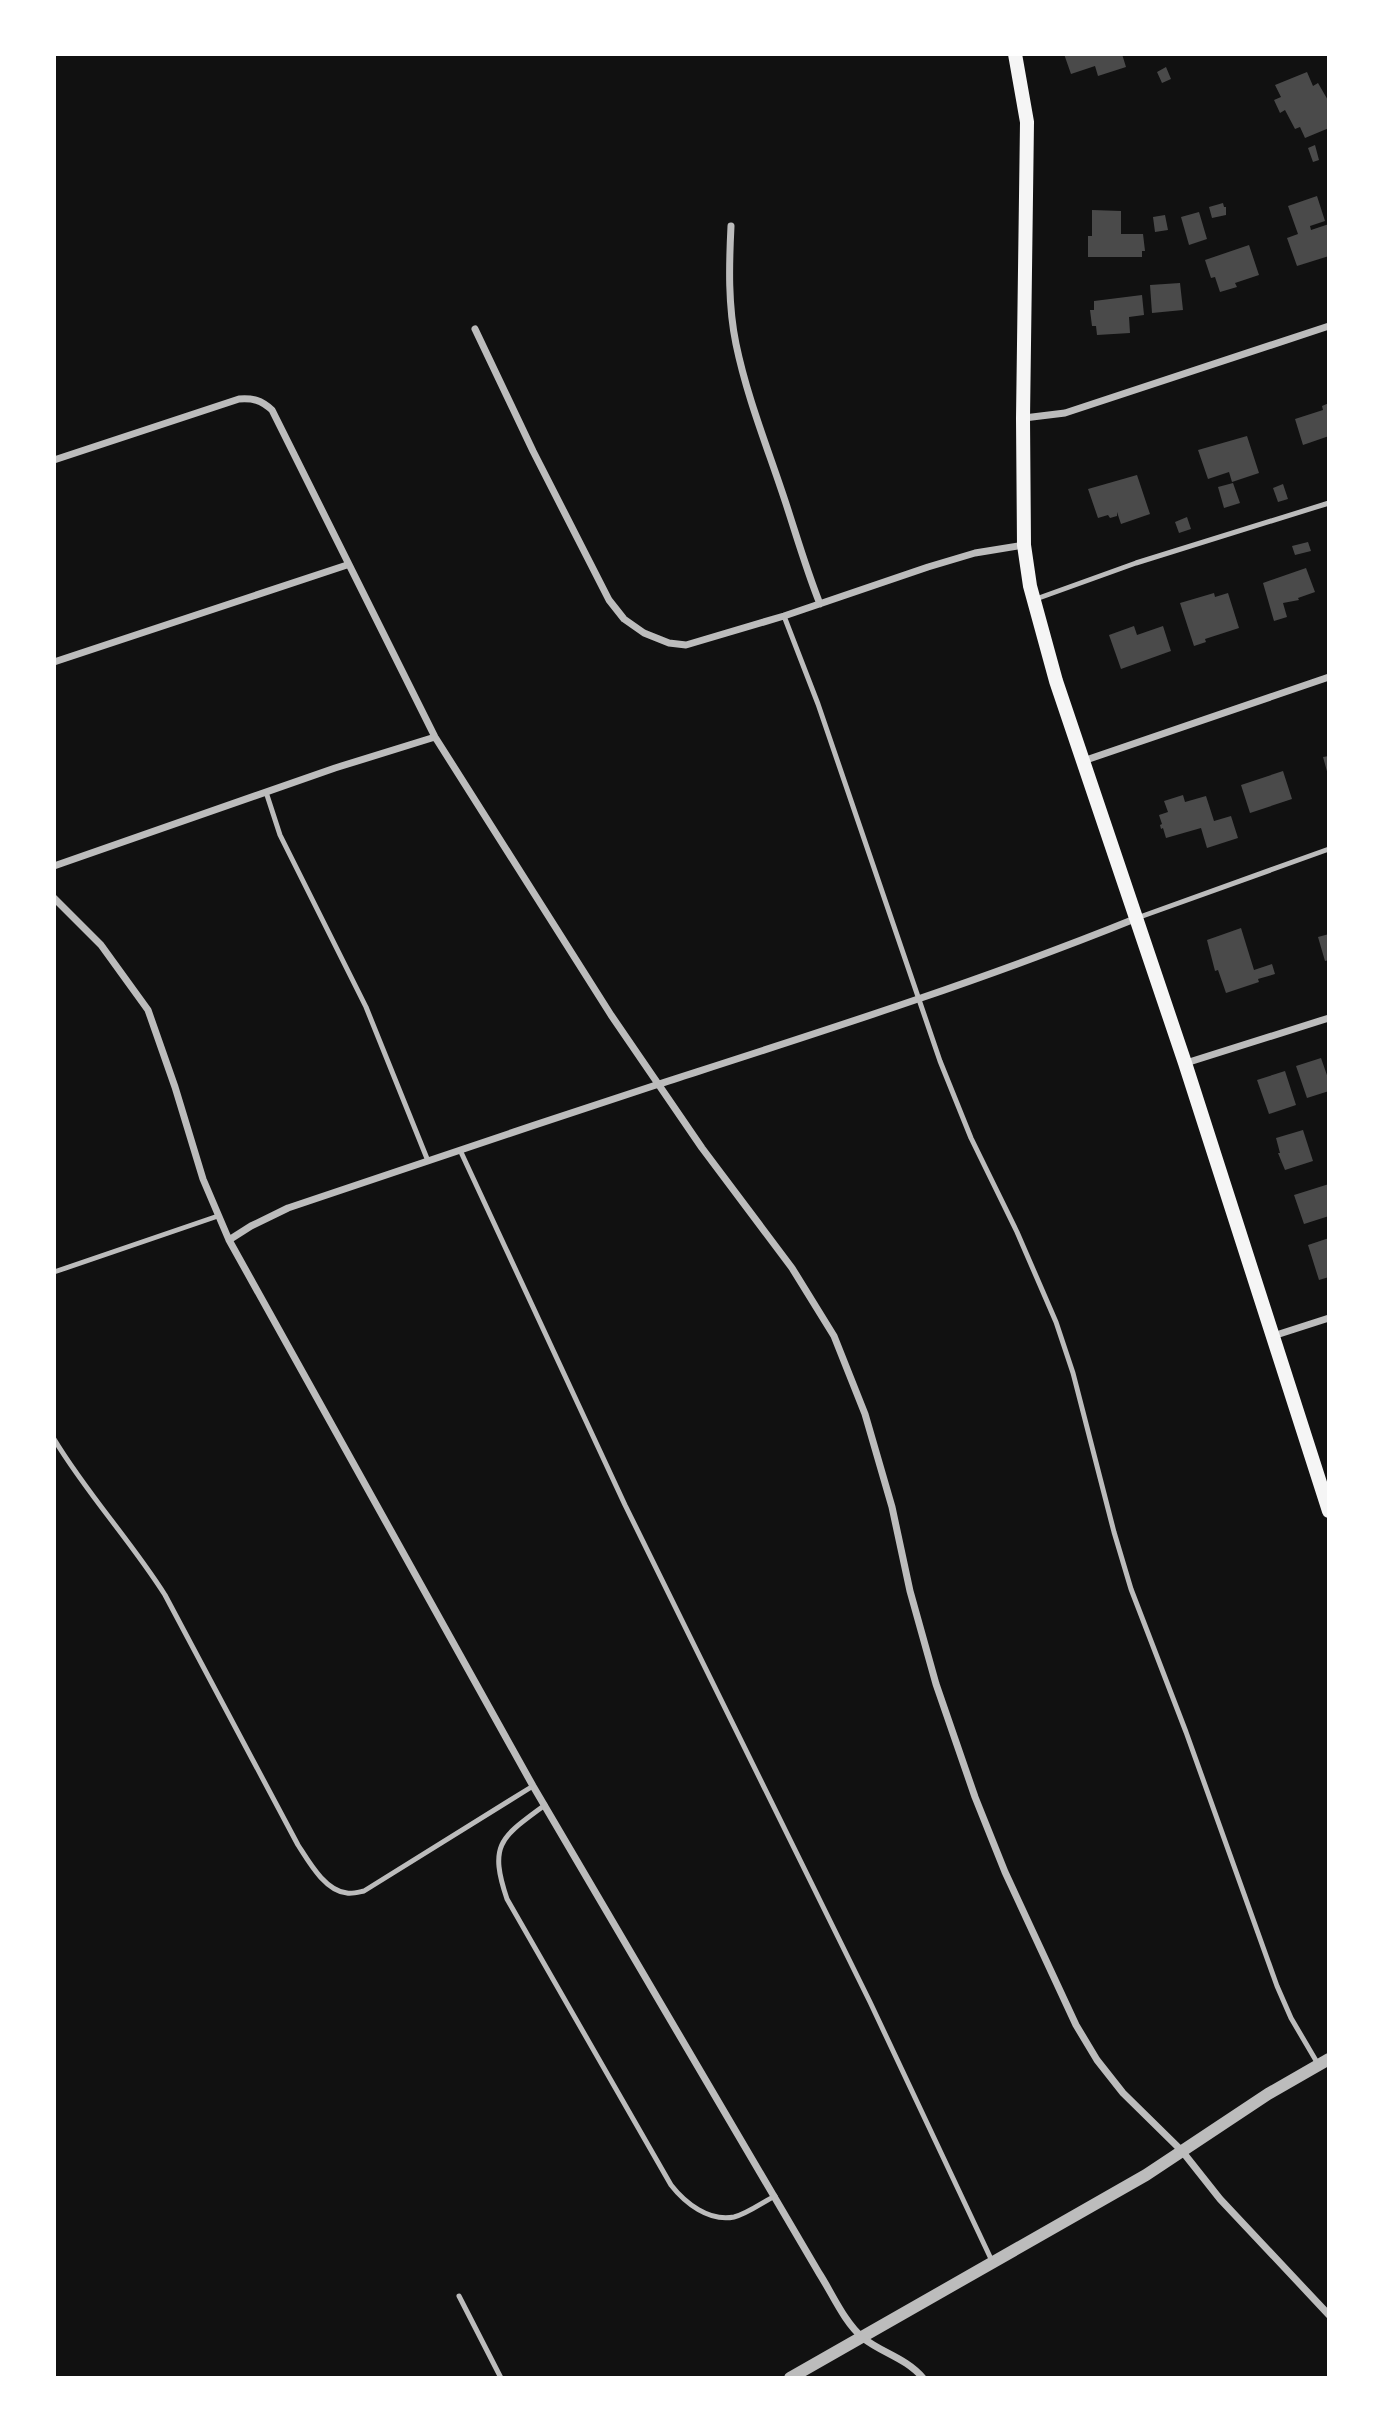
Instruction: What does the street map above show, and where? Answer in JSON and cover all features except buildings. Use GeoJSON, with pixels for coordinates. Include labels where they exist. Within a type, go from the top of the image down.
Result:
{"type":"FeatureCollection","features":[{"type":"Feature","properties":{"kind":"main road"},"geometry":{"type":"LineString","coordinates":[[1016,54],[1027,122],[1028,147],[1023,418],[1024,545],[1032,600],[1056,681],[1185,1063],[1329,1511]]}},
{"type":"Feature","properties":{"kind":"street"},"geometry":{"type":"LineString","coordinates":[[732,226],[729,274],[736,344],[756,420],[789,513],[800,554],[820,604]]}},
{"type":"Feature","properties":{"kind":"street"},"geometry":{"type":"LineString","coordinates":[[1023,418],[1065,413],[1329,326]]}},
{"type":"Feature","properties":{"kind":"street"},"geometry":{"type":"LineString","coordinates":[[475,329],[609,600],[624,618],[644,634],[686,646],[964,556],[1024,545]]}},
{"type":"Feature","properties":{"kind":"street"},"geometry":{"type":"LineString","coordinates":[[54,460],[239,399],[251,398],[272,410],[435,737],[611,1014],[702,1148],[792,1268],[834,1336],[865,1413],[892,1507],[904,1566],[936,1684],[975,1797],[1005,1872],[1076,2025],[1097,2060],[1123,2093],[1182,2151],[1220,2199],[1329,2315]]}},
{"type":"Feature","properties":{"kind":"street"},"geometry":{"type":"LineString","coordinates":[[54,662],[347,565]]}},
{"type":"Feature","properties":{"kind":"street"},"geometry":{"type":"LineString","coordinates":[[1083,761],[1329,677]]}},
{"type":"Feature","properties":{"kind":"street"},"geometry":{"type":"LineString","coordinates":[[54,866],[266,792],[435,737]]}},
{"type":"Feature","properties":{"kind":"street"},"geometry":{"type":"LineString","coordinates":[[54,898],[101,945],[148,1010],[218,1216],[229,1240],[533,1786],[853,2327],[878,2348],[900,2357],[923,2378]]}},
{"type":"Feature","properties":{"kind":"street"},"geometry":{"type":"LineString","coordinates":[[229,1240],[288,1208],[807,1037],[1062,948],[1137,918]]}},
{"type":"Feature","properties":{"kind":"street"},"geometry":{"type":"LineString","coordinates":[[1185,1063],[1329,1018]]}},
{"type":"Feature","properties":{"kind":"street"},"geometry":{"type":"LineString","coordinates":[[1273,1336],[1329,1318]]}},
{"type":"Feature","properties":{"kind":"street"},"geometry":{"type":"LineString","coordinates":[[790,2378],[1146,2175],[1268,2094],[1324,2062]]}},
{"type":"Feature","properties":{"kind":"lane"},"geometry":{"type":"LineString","coordinates":[[1032,600],[1136,563],[1329,503]]}},
{"type":"Feature","properties":{"kind":"lane"},"geometry":{"type":"LineString","coordinates":[[784,616],[818,704],[940,1061],[971,1138],[1017,1232],[1056,1322],[1073,1373],[1131,1589],[1186,1732],[1277,1986],[1291,2018],[1324,2062]]}},
{"type":"Feature","properties":{"kind":"lane"},"geometry":{"type":"LineString","coordinates":[[266,792],[280,835],[366,1007],[428,1161]]}},
{"type":"Feature","properties":{"kind":"lane"},"geometry":{"type":"LineString","coordinates":[[1137,918],[1329,849]]}},
{"type":"Feature","properties":{"kind":"lane"},"geometry":{"type":"LineString","coordinates":[[460,1150],[625,1505],[870,2002],[993,2263]]}},
{"type":"Feature","properties":{"kind":"lane"},"geometry":{"type":"LineString","coordinates":[[54,1272],[218,1216]]}},
{"type":"Feature","properties":{"kind":"lane"},"geometry":{"type":"LineString","coordinates":[[54,1439],[67,1461],[149,1568],[298,1845],[313,1868],[332,1888],[345,1893],[364,1891],[533,1786]]}},
{"type":"Feature","properties":{"kind":"lane"},"geometry":{"type":"LineString","coordinates":[[545,1805],[510,1832],[500,1850],[498,1872],[503,1890],[671,2185],[681,2198],[694,2208],[712,2215],[734,2217],[775,2196]]}},
{"type":"Feature","properties":{"kind":"lane"},"geometry":{"type":"LineString","coordinates":[[459,2296],[501,2378]]}}]}
